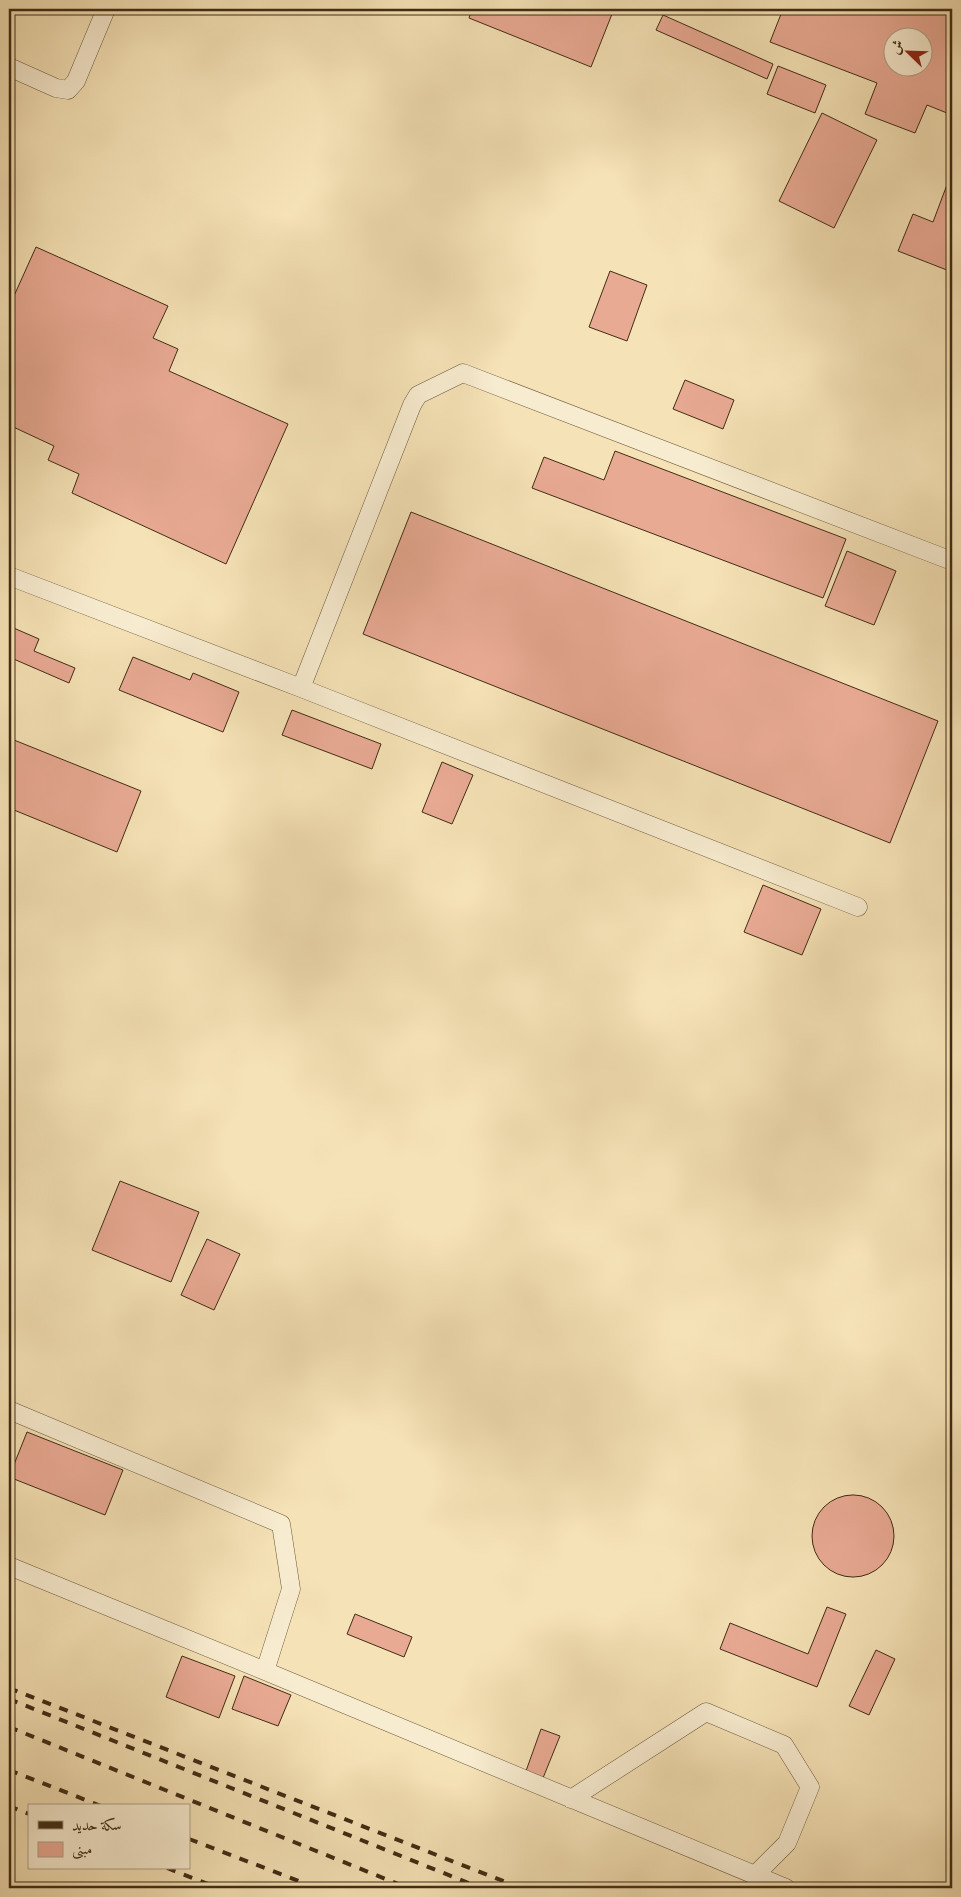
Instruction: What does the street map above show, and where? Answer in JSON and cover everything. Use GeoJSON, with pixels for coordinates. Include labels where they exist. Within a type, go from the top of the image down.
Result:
{"type":"FeatureCollection","features":[{"type":"Feature","properties":{"kind":"lane"},"geometry":{"type":"LineString","coordinates":[[9,66],[56,88],[68,90],[76,81],[106,9]]}},
{"type":"Feature","properties":{"kind":"lane"},"geometry":{"type":"LineString","coordinates":[[301,688],[412,405],[418,395],[463,373],[952,561]]}},
{"type":"Feature","properties":{"kind":"lane"},"geometry":{"type":"LineString","coordinates":[[9,576],[301,688],[858,907]]}},
{"type":"Feature","properties":{"kind":"lane"},"geometry":{"type":"LineString","coordinates":[[9,1410],[281,1524],[292,1589],[265,1671]]}},
{"type":"Feature","properties":{"kind":"lane"},"geometry":{"type":"LineString","coordinates":[[9,1566],[786,1888]]}},
{"type":"Feature","properties":{"kind":"lane"},"geometry":{"type":"LineString","coordinates":[[571,1799],[706,1712],[784,1745],[810,1787],[786,1843],[754,1876]]}},
{"type":"Feature","properties":{"kind":"building"},"geometry":{"type":"Polygon","coordinates":[[[472,9],[614,9],[591,67],[469,18],[472,9]]]}},
{"type":"Feature","properties":{"kind":"building"},"geometry":{"type":"Polygon","coordinates":[[[783,9],[952,9],[952,115],[927,105],[915,133],[865,114],[877,83],[770,42],[783,9]]]}},
{"type":"Feature","properties":{"kind":"building"},"geometry":{"type":"Polygon","coordinates":[[[663,15],[773,64],[767,79],[656,30],[663,15]]]}},
{"type":"Feature","properties":{"kind":"building"},"geometry":{"type":"Polygon","coordinates":[[[778,66],[826,85],[815,113],[767,94],[778,66]]]}},
{"type":"Feature","properties":{"kind":"building"},"geometry":{"type":"Polygon","coordinates":[[[822,113],[877,140],[834,228],[779,201],[822,113]]]}},
{"type":"Feature","properties":{"kind":"building"},"geometry":{"type":"Polygon","coordinates":[[[948,182],[952,183],[952,272],[898,251],[913,214],[933,222],[948,182]]]}},
{"type":"Feature","properties":{"kind":"building"},"geometry":{"type":"Polygon","coordinates":[[[36,247],[168,306],[153,338],[178,349],[169,371],[288,424],[226,564],[72,493],[79,474],[48,460],[54,446],[9,425],[9,307],[36,247]]]}},
{"type":"Feature","properties":{"kind":"building"},"geometry":{"type":"Polygon","coordinates":[[[610,271],[647,285],[627,341],[589,327],[610,271]]]}},
{"type":"Feature","properties":{"kind":"building"},"geometry":{"type":"Polygon","coordinates":[[[685,380],[734,400],[723,429],[673,409],[685,380]]]}},
{"type":"Feature","properties":{"kind":"building"},"geometry":{"type":"Polygon","coordinates":[[[615,451],[846,539],[823,598],[532,488],[544,457],[604,480],[615,451]]]}},
{"type":"Feature","properties":{"kind":"building"},"geometry":{"type":"Polygon","coordinates":[[[411,512],[938,721],[890,843],[363,634],[411,512]]]}},
{"type":"Feature","properties":{"kind":"building"},"geometry":{"type":"Polygon","coordinates":[[[847,551],[896,571],[874,625],[825,606],[847,551]]]}},
{"type":"Feature","properties":{"kind":"building"},"geometry":{"type":"Polygon","coordinates":[[[9,626],[39,639],[34,651],[75,668],[69,683],[9,657],[9,626]]]}},
{"type":"Feature","properties":{"kind":"building"},"geometry":{"type":"Polygon","coordinates":[[[133,657],[190,680],[193,673],[239,692],[223,732],[119,690],[133,657]]]}},
{"type":"Feature","properties":{"kind":"building"},"geometry":{"type":"Polygon","coordinates":[[[292,710],[381,744],[372,769],[282,735],[292,710]]]}},
{"type":"Feature","properties":{"kind":"building"},"geometry":{"type":"Polygon","coordinates":[[[9,738],[141,791],[117,852],[9,808],[9,738]]]}},
{"type":"Feature","properties":{"kind":"building"},"geometry":{"type":"Polygon","coordinates":[[[442,762],[473,775],[452,824],[422,812],[442,762]]]}},
{"type":"Feature","properties":{"kind":"building"},"geometry":{"type":"Polygon","coordinates":[[[952,853],[952,865],[948,863],[952,853]]]}},
{"type":"Feature","properties":{"kind":"building"},"geometry":{"type":"Polygon","coordinates":[[[763,885],[821,909],[802,955],[744,932],[763,885]]]}},
{"type":"Feature","properties":{"kind":"building"},"geometry":{"type":"Polygon","coordinates":[[[120,1181],[199,1212],[171,1282],[92,1250],[120,1181]]]}},
{"type":"Feature","properties":{"kind":"building"},"geometry":{"type":"Polygon","coordinates":[[[207,1239],[240,1254],[214,1310],[181,1295],[207,1239]]]}},
{"type":"Feature","properties":{"kind":"building"},"geometry":{"type":"Polygon","coordinates":[[[27,1432],[123,1470],[105,1515],[9,1477],[27,1432]]]}},
{"type":"Feature","properties":{"kind":"building"},"geometry":{"type":"Polygon","coordinates":[[[853,1495],[869,1498],[882,1507],[891,1520],[894,1536],[891,1552],[882,1565],[869,1574],[853,1577],[837,1574],[824,1565],[815,1552],[812,1536],[815,1520],[824,1507],[837,1498],[853,1495]]]}},
{"type":"Feature","properties":{"kind":"building"},"geometry":{"type":"Polygon","coordinates":[[[827,1607],[846,1614],[817,1687],[720,1649],[730,1623],[808,1654],[827,1607]]]}},
{"type":"Feature","properties":{"kind":"building"},"geometry":{"type":"Polygon","coordinates":[[[355,1614],[412,1637],[404,1657],[347,1634],[355,1614]]]}},
{"type":"Feature","properties":{"kind":"building"},"geometry":{"type":"Polygon","coordinates":[[[876,1650],[895,1659],[869,1715],[849,1706],[876,1650]]]}},
{"type":"Feature","properties":{"kind":"building"},"geometry":{"type":"Polygon","coordinates":[[[182,1656],[235,1676],[219,1718],[166,1697],[182,1656]]]}},
{"type":"Feature","properties":{"kind":"building"},"geometry":{"type":"Polygon","coordinates":[[[244,1676],[291,1695],[278,1726],[232,1709],[244,1676]]]}},
{"type":"Feature","properties":{"kind":"building"},"geometry":{"type":"Polygon","coordinates":[[[541,1729],[560,1736],[543,1778],[526,1771],[541,1729]]]}},
{"type":"Feature","properties":{"kind":"railway"},"geometry":{"type":"LineString","coordinates":[[9,1688],[521,1888]]}},
{"type":"Feature","properties":{"kind":"railway"},"geometry":{"type":"LineString","coordinates":[[9,1699],[481,1888]]}},
{"type":"Feature","properties":{"kind":"railway"},"geometry":{"type":"LineString","coordinates":[[9,1727],[408,1888]]}},
{"type":"Feature","properties":{"kind":"railway"},"geometry":{"type":"LineString","coordinates":[[9,1770],[96,1804]]}},
{"type":"Feature","properties":{"kind":"railway"},"geometry":{"type":"LineString","coordinates":[[9,1806],[28,1814]]}},
{"type":"Feature","properties":{"kind":"railway"},"geometry":{"type":"LineString","coordinates":[[190,1839],[317,1888]]}},
{"type":"Feature","properties":{"kind":"railway"},"geometry":{"type":"LineString","coordinates":[[172,1870],[218,1888]]}}]}
